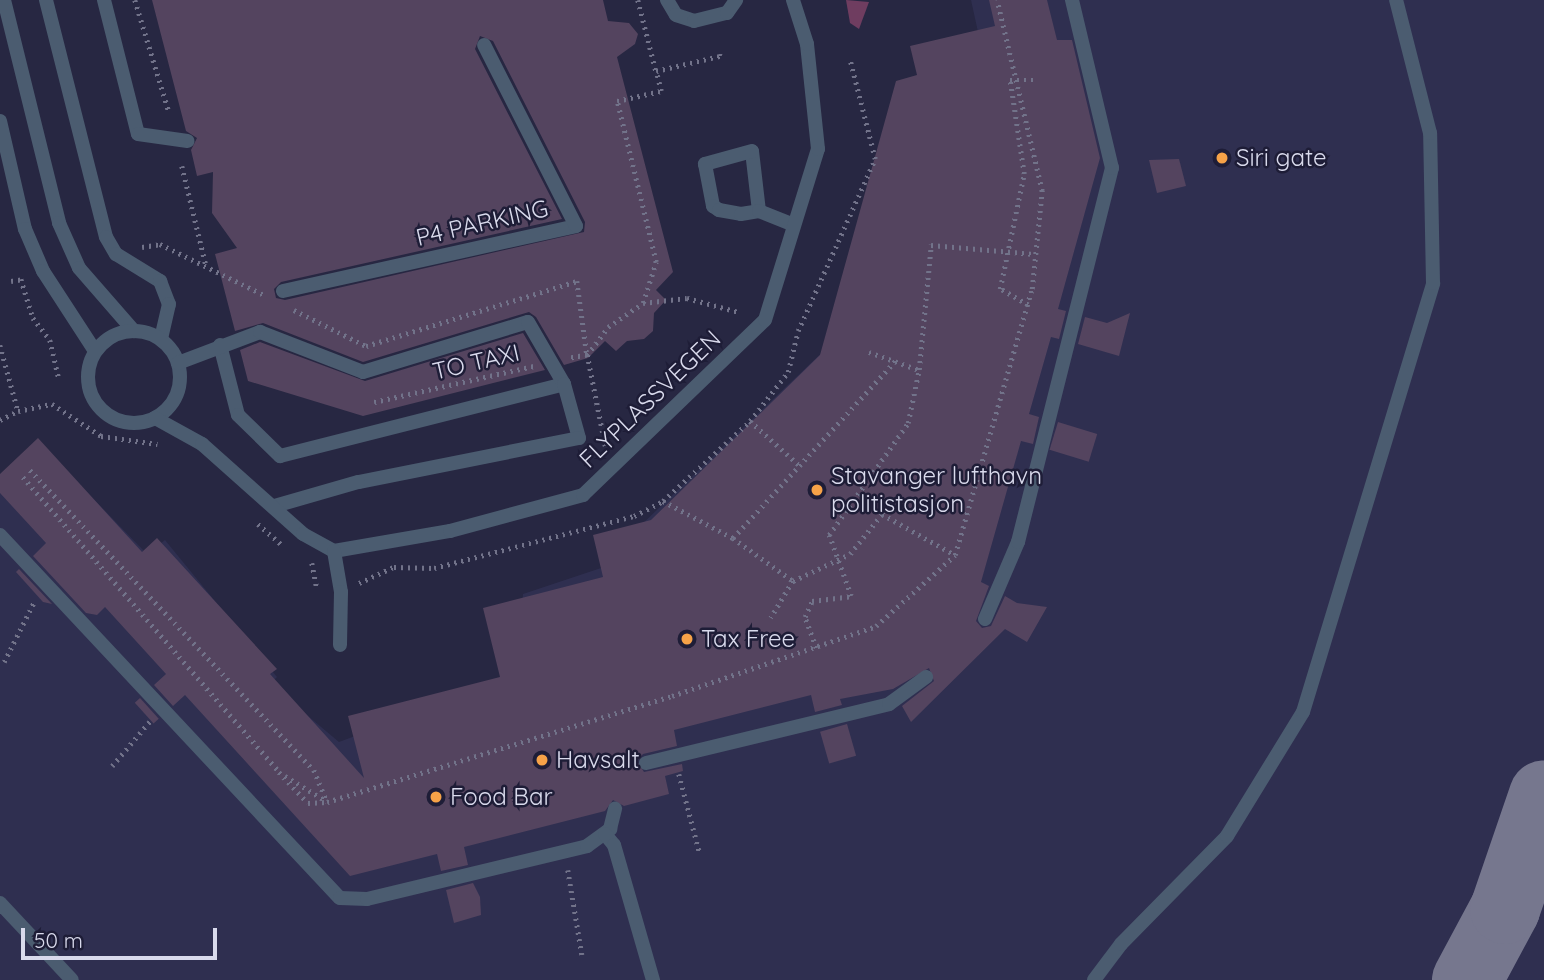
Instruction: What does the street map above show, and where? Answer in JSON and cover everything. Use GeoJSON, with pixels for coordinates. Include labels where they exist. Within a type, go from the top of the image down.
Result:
{"type":"FeatureCollection","features":[{"type":"Feature","properties":{"kind":"lane"},"geometry":{"type":"LineString","coordinates":[[4,0],[59,223],[79,268],[134,331]]}},
{"type":"Feature","properties":{"kind":"lane"},"geometry":{"type":"LineString","coordinates":[[46,0],[106,237],[116,254],[160,281],[169,304],[161,339]]}},
{"type":"Feature","properties":{"kind":"lane"},"geometry":{"type":"LineString","coordinates":[[104,0],[138,134],[188,141]]}},
{"type":"Feature","properties":{"kind":"lane"},"geometry":{"type":"LineString","coordinates":[[667,0],[676,15],[694,21],[727,13],[736,0]]}},
{"type":"Feature","properties":{"kind":"lane","name":"FLYPLASSVEGEN"},"geometry":{"type":"LineString","coordinates":[[334,551],[450,531],[583,495],[765,320],[792,224],[818,149],[807,44],[793,0]]}},
{"type":"Feature","properties":{"kind":"lane"},"geometry":{"type":"LineString","coordinates":[[985,619],[1018,542],[1112,168],[1072,0]]}},
{"type":"Feature","properties":{"kind":"lane"},"geometry":{"type":"LineString","coordinates":[[1094,980],[1121,944],[1227,836],[1303,712],[1433,283],[1430,133],[1396,0]]}},
{"type":"Feature","properties":{"kind":"lane","name":"P4 PARKING"},"geometry":{"type":"LineString","coordinates":[[283,291],[576,226],[484,45]]}},
{"type":"Feature","properties":{"kind":"lane"},"geometry":{"type":"LineString","coordinates":[[0,121],[30,239],[43,271],[95,351]]}},
{"type":"Feature","properties":{"kind":"lane"},"geometry":{"type":"LineString","coordinates":[[759,211],[752,151],[705,164],[713,206],[741,214],[759,211],[792,224]]}},
{"type":"Feature","properties":{"kind":"lane"},"geometry":{"type":"LineString","coordinates":[[178,363],[260,332],[363,372],[528,322],[564,384],[579,438],[358,482],[275,506]]}},
{"type":"Feature","properties":{"kind":"lane"},"geometry":{"type":"LineString","coordinates":[[134,331],[161,339],[178,363],[180,384],[172,404],[155,418],[135,424],[114,419],[97,406],[89,388],[88,370],[95,351],[112,336],[134,331]]}},
{"type":"Feature","properties":{"kind":"lane"},"geometry":{"type":"LineString","coordinates":[[220,345],[238,415],[280,456],[564,384]]}},
{"type":"Feature","properties":{"kind":"lane"},"geometry":{"type":"LineString","coordinates":[[155,418],[202,444],[275,506],[303,534],[334,551],[341,592],[340,645]]}},
{"type":"Feature","properties":{"kind":"lane"},"geometry":{"type":"LineString","coordinates":[[0,535],[340,898],[367,899],[587,846],[605,834],[615,809]]}},
{"type":"Feature","properties":{"kind":"lane"},"geometry":{"type":"LineString","coordinates":[[646,763],[889,704],[926,677]]}},
{"type":"Feature","properties":{"kind":"lane"},"geometry":{"type":"LineString","coordinates":[[605,834],[614,845],[653,980]]}},
{"type":"Feature","properties":{"kind":"lane"},"geometry":{"type":"LineString","coordinates":[[0,903],[72,980]]}},
{"type":"Feature","properties":{"kind":"path"},"geometry":{"type":"LineString","coordinates":[[135,0],[169,111]]}},
{"type":"Feature","properties":{"kind":"path"},"geometry":{"type":"LineString","coordinates":[[638,0],[661,91],[617,101],[656,262],[643,303]]}},
{"type":"Feature","properties":{"kind":"path"},"geometry":{"type":"LineString","coordinates":[[23,477],[308,803],[327,802],[816,649],[876,626],[890,618],[955,555],[1028,305],[1042,191],[997,0]]}},
{"type":"Feature","properties":{"kind":"path"},"geometry":{"type":"LineString","coordinates":[[656,71],[720,55],[718,50]]}},
{"type":"Feature","properties":{"kind":"path"},"geometry":{"type":"LineString","coordinates":[[849,60],[874,159]]}},
{"type":"Feature","properties":{"kind":"path"},"geometry":{"type":"LineString","coordinates":[[1028,305],[1000,289],[1024,174],[1010,80],[1038,80]]}},
{"type":"Feature","properties":{"kind":"path"},"geometry":{"type":"LineString","coordinates":[[182,166],[206,266]]}},
{"type":"Feature","properties":{"kind":"path"},"geometry":{"type":"LineString","coordinates":[[816,649],[805,617],[812,601],[851,596],[829,535],[908,423],[919,370],[932,245],[1034,254]]}},
{"type":"Feature","properties":{"kind":"path"},"geometry":{"type":"LineString","coordinates":[[11,281],[31,276]]}},
{"type":"Feature","properties":{"kind":"path"},"geometry":{"type":"LineString","coordinates":[[21,279],[33,318],[50,340],[59,379]]}},
{"type":"Feature","properties":{"kind":"path"},"geometry":{"type":"LineString","coordinates":[[607,453],[587,355],[608,327],[643,303],[687,298],[739,312]]}},
{"type":"Feature","properties":{"kind":"path"},"geometry":{"type":"LineString","coordinates":[[0,345],[18,411]]}},
{"type":"Feature","properties":{"kind":"path"},"geometry":{"type":"LineString","coordinates":[[869,352],[919,370]]}},
{"type":"Feature","properties":{"kind":"path","name":"TO TAXI"},"geometry":{"type":"LineString","coordinates":[[374,402],[587,355]]}},
{"type":"Feature","properties":{"kind":"path"},"geometry":{"type":"LineString","coordinates":[[733,538],[895,362]]}},
{"type":"Feature","properties":{"kind":"path"},"geometry":{"type":"LineString","coordinates":[[0,420],[18,411],[52,404],[101,436],[162,444]]}},
{"type":"Feature","properties":{"kind":"path"},"geometry":{"type":"LineString","coordinates":[[750,421],[799,466]]}},
{"type":"Feature","properties":{"kind":"path"},"geometry":{"type":"LineString","coordinates":[[30,470],[314,769],[327,802]]}},
{"type":"Feature","properties":{"kind":"path"},"geometry":{"type":"LineString","coordinates":[[663,501],[733,538],[793,581]]}},
{"type":"Feature","properties":{"kind":"path"},"geometry":{"type":"LineString","coordinates":[[771,618],[793,581],[850,554],[882,514],[955,555]]}},
{"type":"Feature","properties":{"kind":"path"},"geometry":{"type":"LineString","coordinates":[[249,516],[289,549]]}},
{"type":"Feature","properties":{"kind":"path"},"geometry":{"type":"LineString","coordinates":[[301,556],[313,564],[319,596],[341,592],[361,582]]}},
{"type":"Feature","properties":{"kind":"path"},"geometry":{"type":"LineString","coordinates":[[4,662],[37,596]]}},
{"type":"Feature","properties":{"kind":"path"},"geometry":{"type":"LineString","coordinates":[[112,766],[151,720]]}},
{"type":"Feature","properties":{"kind":"path"},"geometry":{"type":"LineString","coordinates":[[279,772],[327,802]]}},
{"type":"Feature","properties":{"kind":"path"},"geometry":{"type":"LineString","coordinates":[[679,772],[700,854]]}},
{"type":"Feature","properties":{"kind":"path"},"geometry":{"type":"LineString","coordinates":[[567,867],[583,955]]}},
{"type":"Feature","properties":{"kind":"shaded area"},"geometry":{"type":"Polygon","coordinates":[[[846,0],[869,2],[859,29],[850,23],[846,0]]]}},
{"type":"Feature","properties":{"kind":"shaded area"},"geometry":{"type":"Polygon","coordinates":[[[971,0],[1544,0],[1544,980],[0,980],[0,478],[38,442],[144,551],[148,553],[165,540],[277,677],[270,684],[339,742],[531,670],[520,637],[523,594],[628,559],[638,528],[1009,174],[971,0]]]}},
{"type":"Feature","properties":{"kind":"building"},"geometry":{"type":"Polygon","coordinates":[[[152,0],[603,0],[608,21],[629,23],[638,34],[635,44],[617,57],[673,272],[656,290],[666,300],[654,313],[653,331],[644,339],[627,341],[616,351],[605,341],[588,358],[564,365],[536,317],[529,312],[363,362],[263,323],[235,331],[215,254],[237,248],[212,213],[213,172],[197,176],[191,150],[197,138],[186,131],[152,0]],[[480,36],[475,49],[562,219],[281,282],[274,289],[276,298],[285,300],[584,232],[585,222],[493,41],[480,36]]]}},
{"type":"Feature","properties":{"kind":"building"},"geometry":{"type":"Polygon","coordinates":[[[989,0],[1047,0],[1057,40],[1072,40],[1100,158],[1058,309],[1066,311],[1059,339],[1051,337],[1029,414],[1039,417],[1033,444],[1021,441],[981,582],[989,586],[976,621],[982,628],[991,626],[1005,596],[1017,603],[1047,607],[1027,642],[1005,629],[911,722],[902,706],[934,681],[929,668],[893,689],[840,699],[842,705],[815,712],[811,695],[674,730],[677,746],[643,754],[637,761],[644,772],[682,764],[683,771],[665,776],[669,794],[624,806],[613,800],[605,811],[464,847],[468,865],[441,871],[437,854],[350,876],[185,695],[173,706],[154,685],[166,674],[105,607],[97,615],[86,613],[33,556],[46,543],[0,493],[0,474],[38,438],[142,552],[157,538],[277,669],[270,674],[364,778],[348,716],[500,677],[483,608],[603,577],[593,535],[651,520],[820,355],[896,81],[917,75],[910,46],[995,26],[989,0]]]}},
{"type":"Feature","properties":{"kind":"building"},"geometry":{"type":"Polygon","coordinates":[[[1179,159],[1186,186],[1157,193],[1149,160],[1179,159]]]}},
{"type":"Feature","properties":{"kind":"building"},"geometry":{"type":"Polygon","coordinates":[[[1130,313],[1119,356],[1078,344],[1085,317],[1107,323],[1130,313]]]}},
{"type":"Feature","properties":{"kind":"building"},"geometry":{"type":"Polygon","coordinates":[[[523,333],[545,370],[363,416],[248,381],[240,350],[260,342],[365,381],[523,333]]]}},
{"type":"Feature","properties":{"kind":"building"},"geometry":{"type":"Polygon","coordinates":[[[1058,422],[1097,434],[1089,462],[1050,450],[1058,422]]]}},
{"type":"Feature","properties":{"kind":"building"},"geometry":{"type":"Polygon","coordinates":[[[19,569],[52,604],[43,602],[16,572],[19,569]]]}},
{"type":"Feature","properties":{"kind":"building"},"geometry":{"type":"Polygon","coordinates":[[[140,698],[159,719],[154,723],[135,703],[140,698]]]}},
{"type":"Feature","properties":{"kind":"building"},"geometry":{"type":"Polygon","coordinates":[[[847,724],[856,756],[829,763],[820,732],[847,724]]]}},
{"type":"Feature","properties":{"kind":"building"},"geometry":{"type":"Polygon","coordinates":[[[473,883],[480,897],[481,915],[454,923],[446,890],[473,883]]]}},
{"type":"Feature","properties":{"kind":"taxiway"},"geometry":{"type":"LineString","coordinates":[[1467,980],[1505,909],[1544,795]]}},
{"type":"Feature","properties":{"kind":"place","name":"Siri gate"},"geometry":{"type":"Point","coordinates":[1222,158]}},
{"type":"Feature","properties":{"kind":"place","name":"Stavanger lufthavn politistasjon"},"geometry":{"type":"Point","coordinates":[817,490]}},
{"type":"Feature","properties":{"kind":"place","name":"Tax Free"},"geometry":{"type":"Point","coordinates":[687,639]}},
{"type":"Feature","properties":{"kind":"place","name":"Havsalt"},"geometry":{"type":"Point","coordinates":[542,760]}},
{"type":"Feature","properties":{"kind":"place","name":"Food Bar"},"geometry":{"type":"Point","coordinates":[436,797]}}]}
